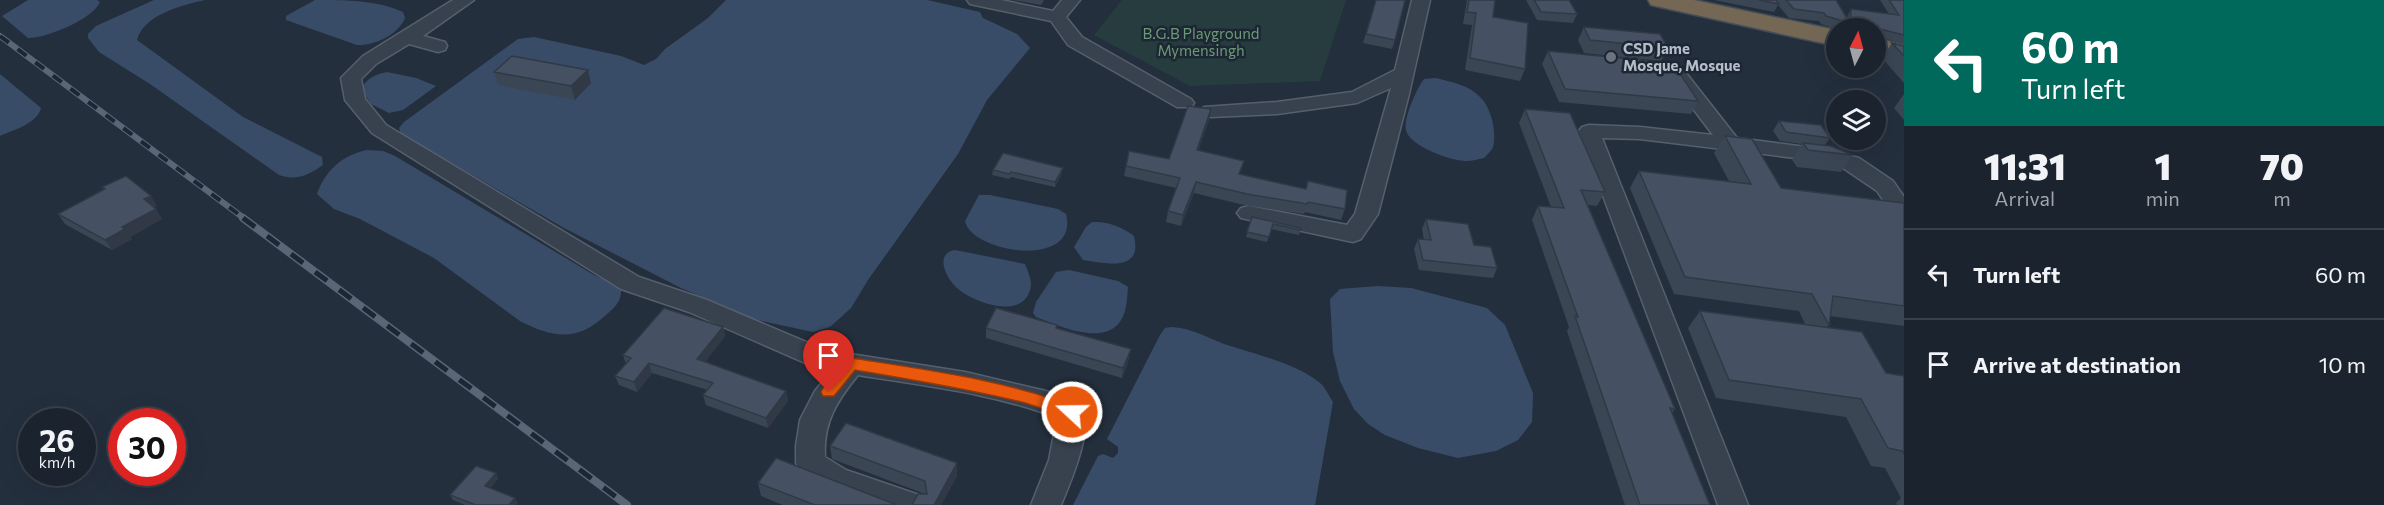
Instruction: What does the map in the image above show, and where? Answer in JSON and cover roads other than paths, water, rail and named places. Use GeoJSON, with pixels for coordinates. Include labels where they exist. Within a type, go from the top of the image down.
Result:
{"type":"FeatureCollection","features":[{"type":"Feature","properties":{"kind":"highway"},"geometry":{"type":"LineString","coordinates":[[1660,0],[1826,36]]}},
{"type":"Feature","properties":{"kind":"highway"},"geometry":{"type":"LineString","coordinates":[[1886,49],[1904,53]]}},
{"type":"Feature","properties":{"kind":"street"},"geometry":{"type":"LineString","coordinates":[[465,0],[407,38],[382,50],[368,60],[351,78],[355,100],[380,129],[630,283],[698,306],[821,359],[965,382],[1046,402],[1072,412],[1071,435],[1046,505]]}},
{"type":"Feature","properties":{"kind":"street"},"geometry":{"type":"LineString","coordinates":[[976,0],[1057,17],[1075,40],[1184,103]]}},
{"type":"Feature","properties":{"kind":"street"},"geometry":{"type":"LineString","coordinates":[[1057,17],[1071,0]]}},
{"type":"Feature","properties":{"kind":"street"},"geometry":{"type":"LineString","coordinates":[[1249,213],[1353,234],[1366,214],[1421,0]]}},
{"type":"Feature","properties":{"kind":"street"},"geometry":{"type":"LineString","coordinates":[[407,38],[438,46]]}},
{"type":"Feature","properties":{"kind":"street"},"geometry":{"type":"LineString","coordinates":[[1661,68],[1673,69],[1730,144]]}},
{"type":"Feature","properties":{"kind":"street"},"geometry":{"type":"LineString","coordinates":[[1211,111],[1277,108],[1357,97],[1404,73]]}},
{"type":"Feature","properties":{"kind":"street"},"geometry":{"type":"LineString","coordinates":[[1733,505],[1589,131],[1640,133],[1821,155],[1851,163],[1885,186],[1904,214]]}},
{"type":"Feature","properties":{"kind":"street"},"geometry":{"type":"LineString","coordinates":[[852,364],[818,406],[809,442],[811,463],[836,479],[911,505]]}},
{"type":"Feature","properties":{"kind":"water"},"geometry":{"type":"Polygon","coordinates":[[[28,0],[97,0],[100,2],[79,21],[46,35],[28,38],[2,16],[28,0]]]}},
{"type":"Feature","properties":{"kind":"water"},"geometry":{"type":"Polygon","coordinates":[[[154,0],[205,0],[176,8],[156,17],[147,23],[137,40],[243,117],[322,157],[323,165],[302,176],[279,175],[150,84],[99,52],[88,38],[88,34],[96,26],[154,0]]]}},
{"type":"Feature","properties":{"kind":"water"},"geometry":{"type":"Polygon","coordinates":[[[315,0],[382,5],[403,12],[405,18],[397,30],[385,38],[371,44],[357,45],[286,20],[286,16],[315,0]]]}},
{"type":"Feature","properties":{"kind":"water"},"geometry":{"type":"Polygon","coordinates":[[[726,0],[927,0],[980,12],[983,18],[1017,34],[1030,48],[987,100],[958,154],[868,280],[851,308],[830,327],[813,332],[753,319],[681,288],[564,228],[401,134],[399,128],[404,122],[518,39],[534,37],[621,56],[644,65],[656,59],[665,49],[708,18],[726,0]]]}},
{"type":"Feature","properties":{"kind":"water"},"geometry":{"type":"Polygon","coordinates":[[[387,72],[416,78],[436,86],[403,110],[389,113],[371,104],[361,89],[372,78],[387,72]]]}},
{"type":"Feature","properties":{"kind":"water"},"geometry":{"type":"Polygon","coordinates":[[[0,74],[41,108],[39,114],[30,122],[0,136],[0,74]]]}},
{"type":"Feature","properties":{"kind":"water"},"geometry":{"type":"Polygon","coordinates":[[[1436,78],[1460,84],[1476,93],[1484,101],[1494,127],[1494,141],[1492,148],[1484,158],[1466,161],[1451,158],[1422,147],[1409,136],[1406,125],[1414,96],[1424,79],[1436,78]]]}},
{"type":"Feature","properties":{"kind":"water"},"geometry":{"type":"Polygon","coordinates":[[[367,150],[383,151],[395,156],[594,275],[621,288],[617,303],[595,324],[585,330],[564,334],[543,331],[520,321],[434,258],[360,219],[334,209],[317,194],[320,186],[330,171],[342,160],[367,150]]]}},
{"type":"Feature","properties":{"kind":"water"},"geometry":{"type":"Polygon","coordinates":[[[979,195],[990,195],[1058,209],[1066,214],[1066,232],[1057,243],[1042,249],[1003,248],[985,241],[972,232],[965,221],[979,195]]]}},
{"type":"Feature","properties":{"kind":"water"},"geometry":{"type":"Polygon","coordinates":[[[1092,222],[1114,225],[1134,236],[1133,256],[1128,261],[1120,263],[1083,260],[1074,247],[1086,227],[1092,222]]]}},
{"type":"Feature","properties":{"kind":"water"},"geometry":{"type":"Polygon","coordinates":[[[955,250],[1025,264],[1030,277],[1029,294],[1019,304],[1001,306],[979,301],[961,291],[951,282],[944,265],[945,255],[955,250]]]}},
{"type":"Feature","properties":{"kind":"water"},"geometry":{"type":"Polygon","coordinates":[[[1069,270],[1118,281],[1128,287],[1124,313],[1114,328],[1104,332],[1081,332],[1036,317],[1033,313],[1036,302],[1056,272],[1069,270]]]}},
{"type":"Feature","properties":{"kind":"water"},"geometry":{"type":"Polygon","coordinates":[[[1378,286],[1411,288],[1487,308],[1505,325],[1533,393],[1532,422],[1518,440],[1496,451],[1458,458],[1418,448],[1385,435],[1368,424],[1354,409],[1340,381],[1333,352],[1330,299],[1340,289],[1378,286]]]}},
{"type":"Feature","properties":{"kind":"water"},"geometry":{"type":"Polygon","coordinates":[[[1165,328],[1192,331],[1287,365],[1310,376],[1324,387],[1333,402],[1315,505],[1073,505],[1098,456],[1103,454],[1113,458],[1118,453],[1118,447],[1107,439],[1160,335],[1165,328]]]}},
{"type":"Feature","properties":{"kind":"railway"},"geometry":{"type":"LineString","coordinates":[[0,36],[245,219]]}},
{"type":"Feature","properties":{"kind":"railway"},"geometry":{"type":"LineString","coordinates":[[243,218],[627,505]]}},
{"type":"Feature","properties":{"kind":"place","name":"CSD Jame Mosque, Mosque"},"geometry":{"type":"Point","coordinates":[1611,57]}},
{"type":"Feature","properties":{"kind":"park label","name":"B.G.B Playground Mymensingh"},"geometry":{"type":"Point","coordinates":[1201,42]}}]}
